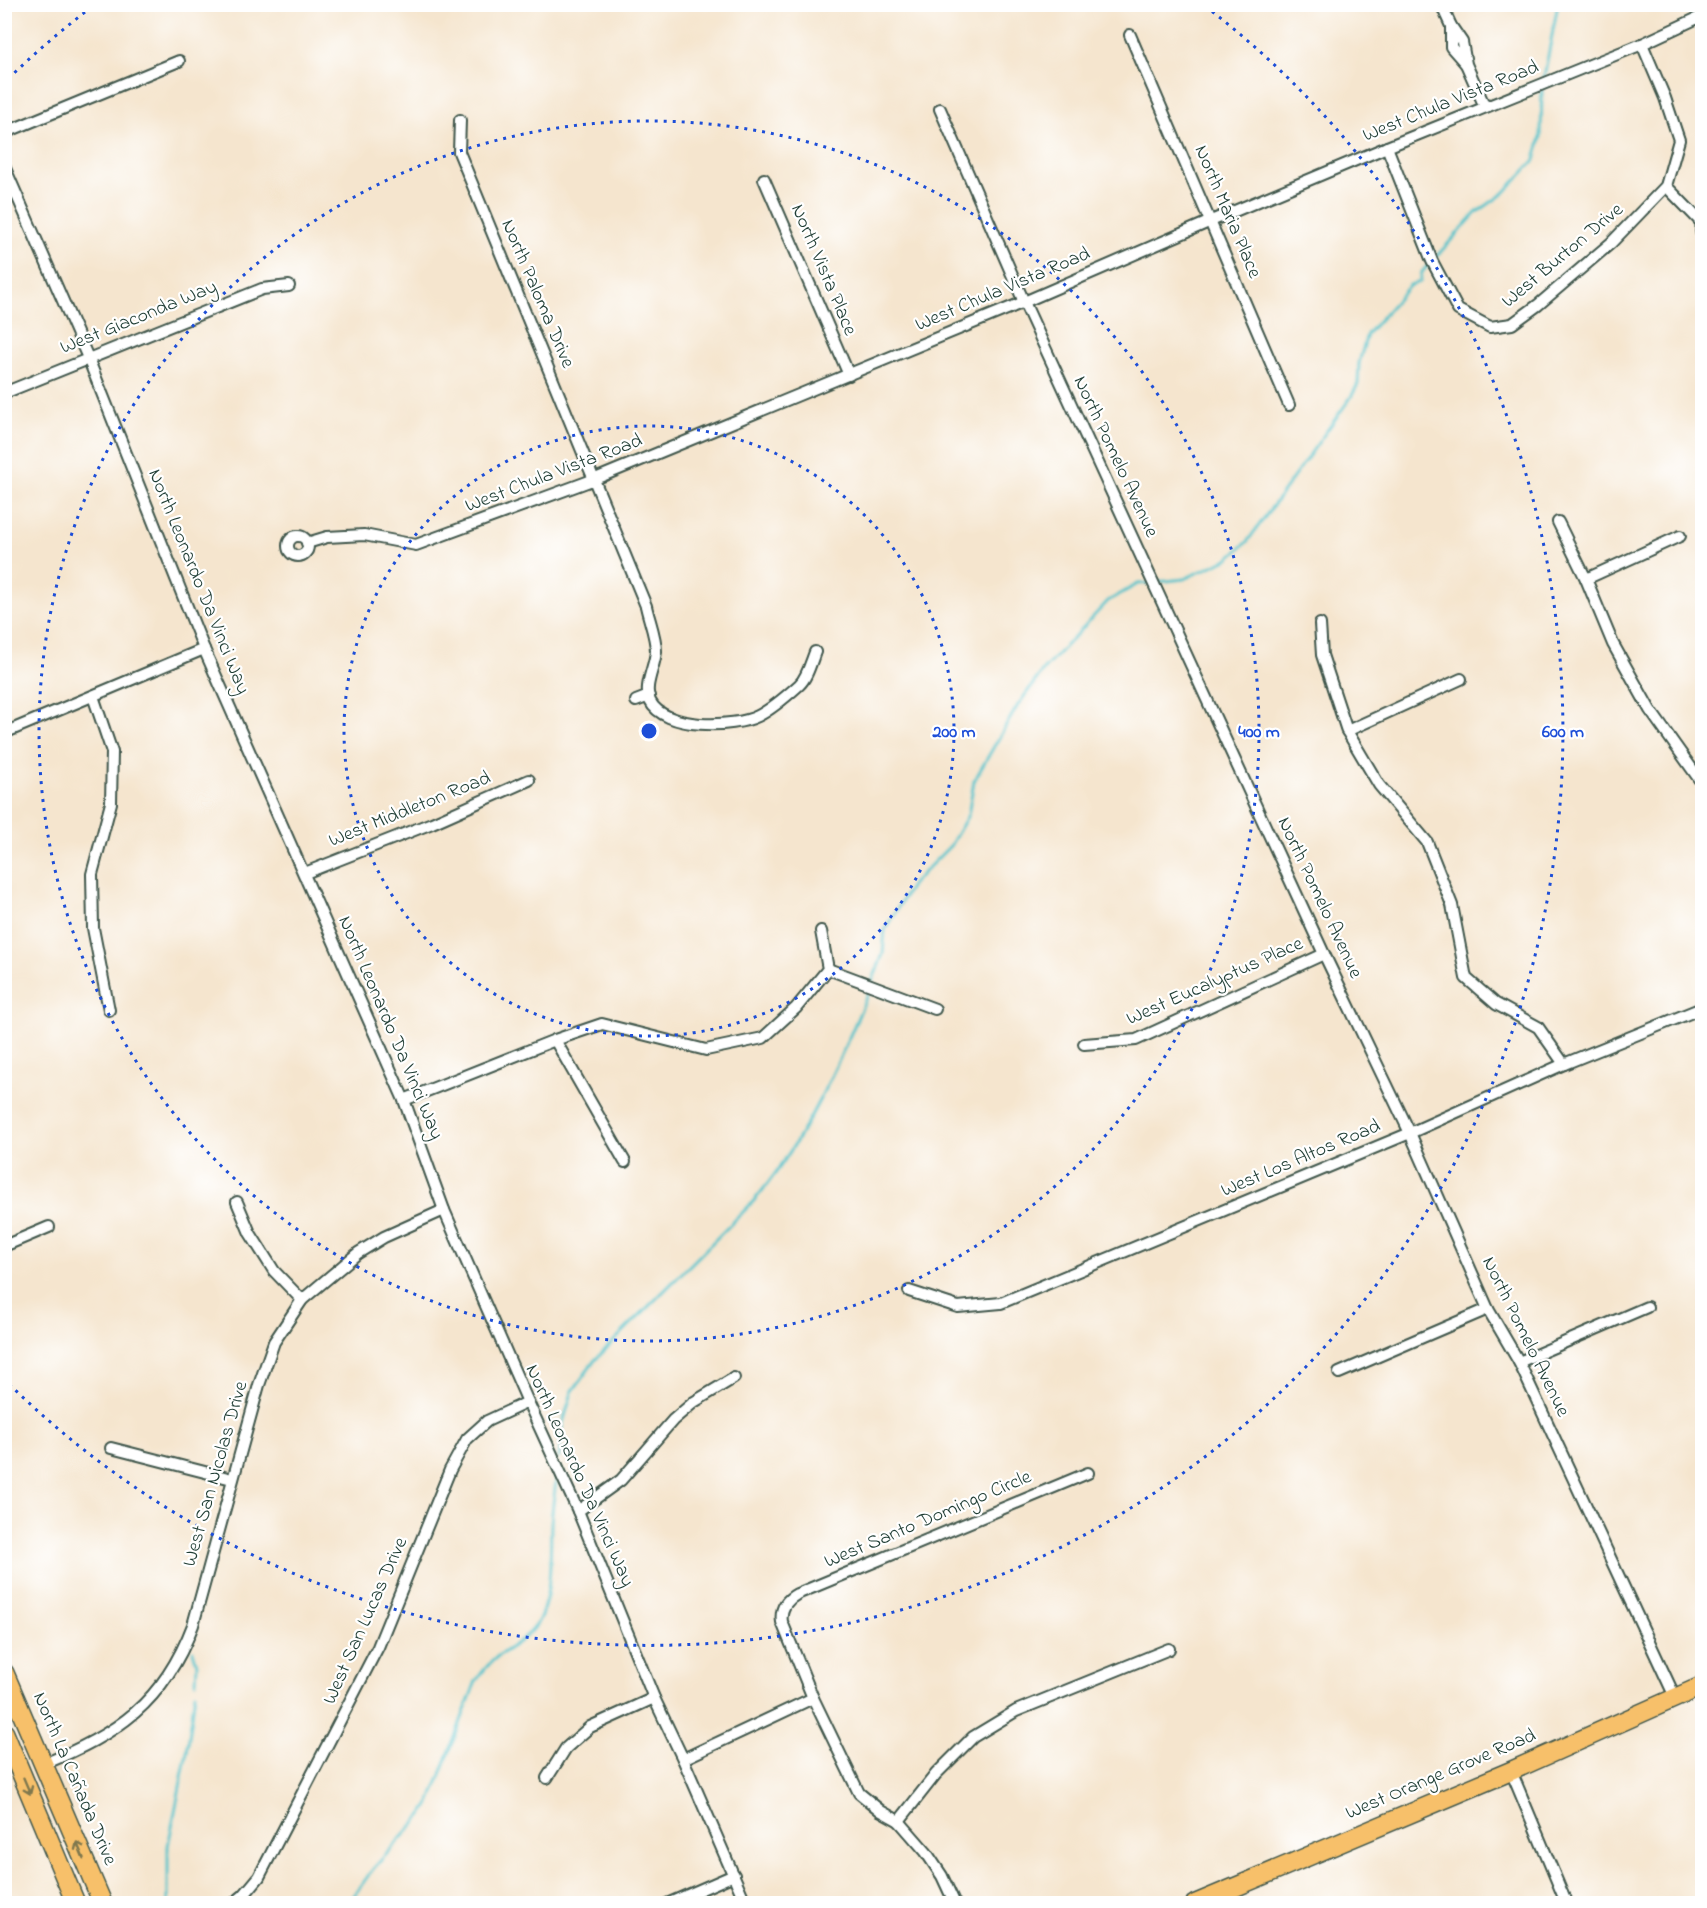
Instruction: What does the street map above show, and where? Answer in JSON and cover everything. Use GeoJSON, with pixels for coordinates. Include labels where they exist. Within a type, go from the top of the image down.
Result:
{"type":"FeatureCollection","features":[{"type":"Feature","properties":{"kind":"main road","name":"North La Cañada Drive"},"geometry":{"type":"LineString","coordinates":[[4,1672],[12,1710],[44,1764],[103,1904]]}},
{"type":"Feature","properties":{"kind":"main road","name":"West Orange Grove Road"},"geometry":{"type":"LineString","coordinates":[[1195,1904],[1702,1686]]}},
{"type":"Feature","properties":{"kind":"main road"},"geometry":{"type":"LineString","coordinates":[[4,1732],[76,1904]]}},
{"type":"Feature","properties":{"kind":"street"},"geometry":{"type":"LineString","coordinates":[[1441,4],[1451,26],[1451,46],[1466,64],[1485,107]]}},
{"type":"Feature","properties":{"kind":"street","name":"West Chula Vista Road"},"geometry":{"type":"LineString","coordinates":[[308,543],[327,537],[364,535],[416,545],[595,479],[1024,302],[1387,147],[1642,44],[1702,16]]}},
{"type":"Feature","properties":{"kind":"street","name":"North Maria Place"},"geometry":{"type":"LineString","coordinates":[[1130,35],[1289,405]]}},
{"type":"Feature","properties":{"kind":"street"},"geometry":{"type":"LineString","coordinates":[[1642,44],[1665,98],[1679,140],[1666,186],[1702,223],[1702,236]]}},
{"type":"Feature","properties":{"kind":"street"},"geometry":{"type":"LineString","coordinates":[[4,133],[179,61]]}},
{"type":"Feature","properties":{"kind":"street","name":"North Pomelo Avenue"},"geometry":{"type":"LineString","coordinates":[[940,109],[1024,302],[1324,954],[1410,1133],[1488,1309],[1519,1362],[1675,1697]]}},
{"type":"Feature","properties":{"kind":"street","name":"North Paloma Drive"},"geometry":{"type":"LineString","coordinates":[[460,120],[459,152],[646,606],[656,650],[650,677],[649,696]]}},
{"type":"Feature","properties":{"kind":"street","name":"West Burton Drive"},"geometry":{"type":"LineString","coordinates":[[1387,147],[1432,261],[1458,310],[1490,327],[1512,324],[1538,305],[1611,243],[1666,186]]}},
{"type":"Feature","properties":{"kind":"street","name":"North Leonardo Da Vinci Way"},"geometry":{"type":"LineString","coordinates":[[4,166],[88,358],[204,649],[404,1100],[444,1210],[578,1511],[654,1698],[746,1904]]}},
{"type":"Feature","properties":{"kind":"street","name":"North Vista Place"},"geometry":{"type":"LineString","coordinates":[[764,179],[849,375]]}},
{"type":"Feature","properties":{"kind":"street","name":"West Giaconda Way"},"geometry":{"type":"LineString","coordinates":[[4,393],[262,289],[289,286]]}},
{"type":"Feature","properties":{"kind":"street"},"geometry":{"type":"LineString","coordinates":[[1558,522],[1586,579],[1613,644],[1650,710],[1702,783]]}},
{"type":"Feature","properties":{"kind":"street"},"geometry":{"type":"LineString","coordinates":[[1586,579],[1680,536]]}},
{"type":"Feature","properties":{"kind":"street"},"geometry":{"type":"LineString","coordinates":[[1320,624],[1322,655],[1347,731],[1379,785],[1427,842],[1452,905],[1466,978],[1496,1004],[1538,1028],[1564,1064]]}},
{"type":"Feature","properties":{"kind":"street"},"geometry":{"type":"LineString","coordinates":[[4,733],[204,649]]}},
{"type":"Feature","properties":{"kind":"street"},"geometry":{"type":"LineString","coordinates":[[636,701],[649,696],[657,710],[671,718],[686,722],[723,724],[758,716],[801,684],[815,652]]}},
{"type":"Feature","properties":{"kind":"street"},"geometry":{"type":"LineString","coordinates":[[1347,731],[1461,679]]}},
{"type":"Feature","properties":{"kind":"street"},"geometry":{"type":"LineString","coordinates":[[93,696],[112,752],[111,803],[92,874],[93,928],[109,1010]]}},
{"type":"Feature","properties":{"kind":"street","name":"West Middleton Road"},"geometry":{"type":"LineString","coordinates":[[304,873],[432,824],[529,780]]}},
{"type":"Feature","properties":{"kind":"street"},"geometry":{"type":"LineString","coordinates":[[821,932],[828,969]]}},
{"type":"Feature","properties":{"kind":"street","name":"West Eucalyptus Place"},"geometry":{"type":"LineString","coordinates":[[1084,1044],[1136,1040],[1324,954]]}},
{"type":"Feature","properties":{"kind":"street"},"geometry":{"type":"LineString","coordinates":[[404,1100],[555,1040],[602,1024],[706,1050],[762,1038],[796,1008],[828,969]]}},
{"type":"Feature","properties":{"kind":"street"},"geometry":{"type":"LineString","coordinates":[[828,969],[935,1009]]}},
{"type":"Feature","properties":{"kind":"street","name":"West Los Altos Road"},"geometry":{"type":"LineString","coordinates":[[909,1291],[958,1307],[1001,1303],[1410,1133],[1564,1064],[1702,1008]]}},
{"type":"Feature","properties":{"kind":"street"},"geometry":{"type":"LineString","coordinates":[[555,1040],[626,1162]]}},
{"type":"Feature","properties":{"kind":"street"},"geometry":{"type":"LineString","coordinates":[[237,1202],[250,1233],[274,1271],[302,1300]]}},
{"type":"Feature","properties":{"kind":"street","name":"West San Nicolas Drive"},"geometry":{"type":"LineString","coordinates":[[44,1764],[84,1747],[126,1721],[161,1686],[174,1667],[193,1625],[259,1385],[274,1342],[302,1300],[358,1253],[384,1237],[444,1210]]}},
{"type":"Feature","properties":{"kind":"street"},"geometry":{"type":"LineString","coordinates":[[4,1246],[49,1227]]}},
{"type":"Feature","properties":{"kind":"street"},"geometry":{"type":"LineString","coordinates":[[1519,1362],[1647,1307]]}},
{"type":"Feature","properties":{"kind":"street"},"geometry":{"type":"LineString","coordinates":[[1339,1373],[1488,1309]]}},
{"type":"Feature","properties":{"kind":"street"},"geometry":{"type":"LineString","coordinates":[[578,1511],[621,1480],[673,1420],[694,1402],[734,1378]]}},
{"type":"Feature","properties":{"kind":"street","name":"West San Lucas Drive"},"geometry":{"type":"LineString","coordinates":[[233,1904],[259,1877],[373,1658],[450,1470],[467,1439],[487,1421],[528,1402]]}},
{"type":"Feature","properties":{"kind":"street"},"geometry":{"type":"LineString","coordinates":[[111,1448],[232,1479]]}},
{"type":"Feature","properties":{"kind":"street","name":"West Santo Domingo Circle"},"geometry":{"type":"LineString","coordinates":[[813,1698],[782,1622],[780,1602],[1089,1473]]}},
{"type":"Feature","properties":{"kind":"street"},"geometry":{"type":"LineString","coordinates":[[899,1821],[936,1774],[973,1737],[1016,1711],[1168,1649]]}},
{"type":"Feature","properties":{"kind":"street"},"geometry":{"type":"LineString","coordinates":[[547,1778],[566,1748],[590,1727],[654,1698]]}},
{"type":"Feature","properties":{"kind":"street"},"geometry":{"type":"LineString","coordinates":[[683,1759],[813,1698],[859,1792],[881,1811],[899,1821],[927,1852],[942,1876],[955,1904]]}},
{"type":"Feature","properties":{"kind":"street"},"geometry":{"type":"LineString","coordinates":[[1511,1770],[1565,1900]]}},
{"type":"Feature","properties":{"kind":"street"},"geometry":{"type":"LineString","coordinates":[[667,1904],[734,1875]]}},
{"type":"Feature","properties":{"kind":"waterway"},"geometry":{"type":"LineString","coordinates":[[1543,82],[1558,4]]}},
{"type":"Feature","properties":{"kind":"waterway"},"geometry":{"type":"LineString","coordinates":[[1435,258],[1476,213],[1504,193],[1535,160],[1541,137],[1542,89]]}},
{"type":"Feature","properties":{"kind":"waterway"},"geometry":{"type":"LineString","coordinates":[[1157,582],[1184,579],[1229,558],[1247,542],[1351,397],[1358,384],[1359,363],[1367,334],[1410,285],[1420,282],[1422,272],[1430,263]]}},
{"type":"Feature","properties":{"kind":"waterway"},"geometry":{"type":"LineString","coordinates":[[872,982],[883,954],[885,929],[912,884],[950,846],[968,815],[974,781],[1018,705],[1044,669],[1108,601],[1138,584],[1150,583]]}},
{"type":"Feature","properties":{"kind":"waterway"},"geometry":{"type":"LineString","coordinates":[[559,1458],[563,1423],[572,1392],[595,1360],[751,1204],[770,1181],[819,1101],[870,988]]}},
{"type":"Feature","properties":{"kind":"waterway"},"geometry":{"type":"LineString","coordinates":[[348,1904],[373,1869],[422,1815],[431,1801],[476,1681],[495,1659],[530,1633],[540,1617],[545,1605],[549,1578],[551,1518],[557,1474]]}},
{"type":"Feature","properties":{"kind":"waterway"},"geometry":{"type":"LineString","coordinates":[[193,1651],[197,1664],[196,1682]]}},
{"type":"Feature","properties":{"kind":"waterway"},"geometry":{"type":"LineString","coordinates":[[168,1904],[168,1846],[187,1752],[195,1693]]}}]}
